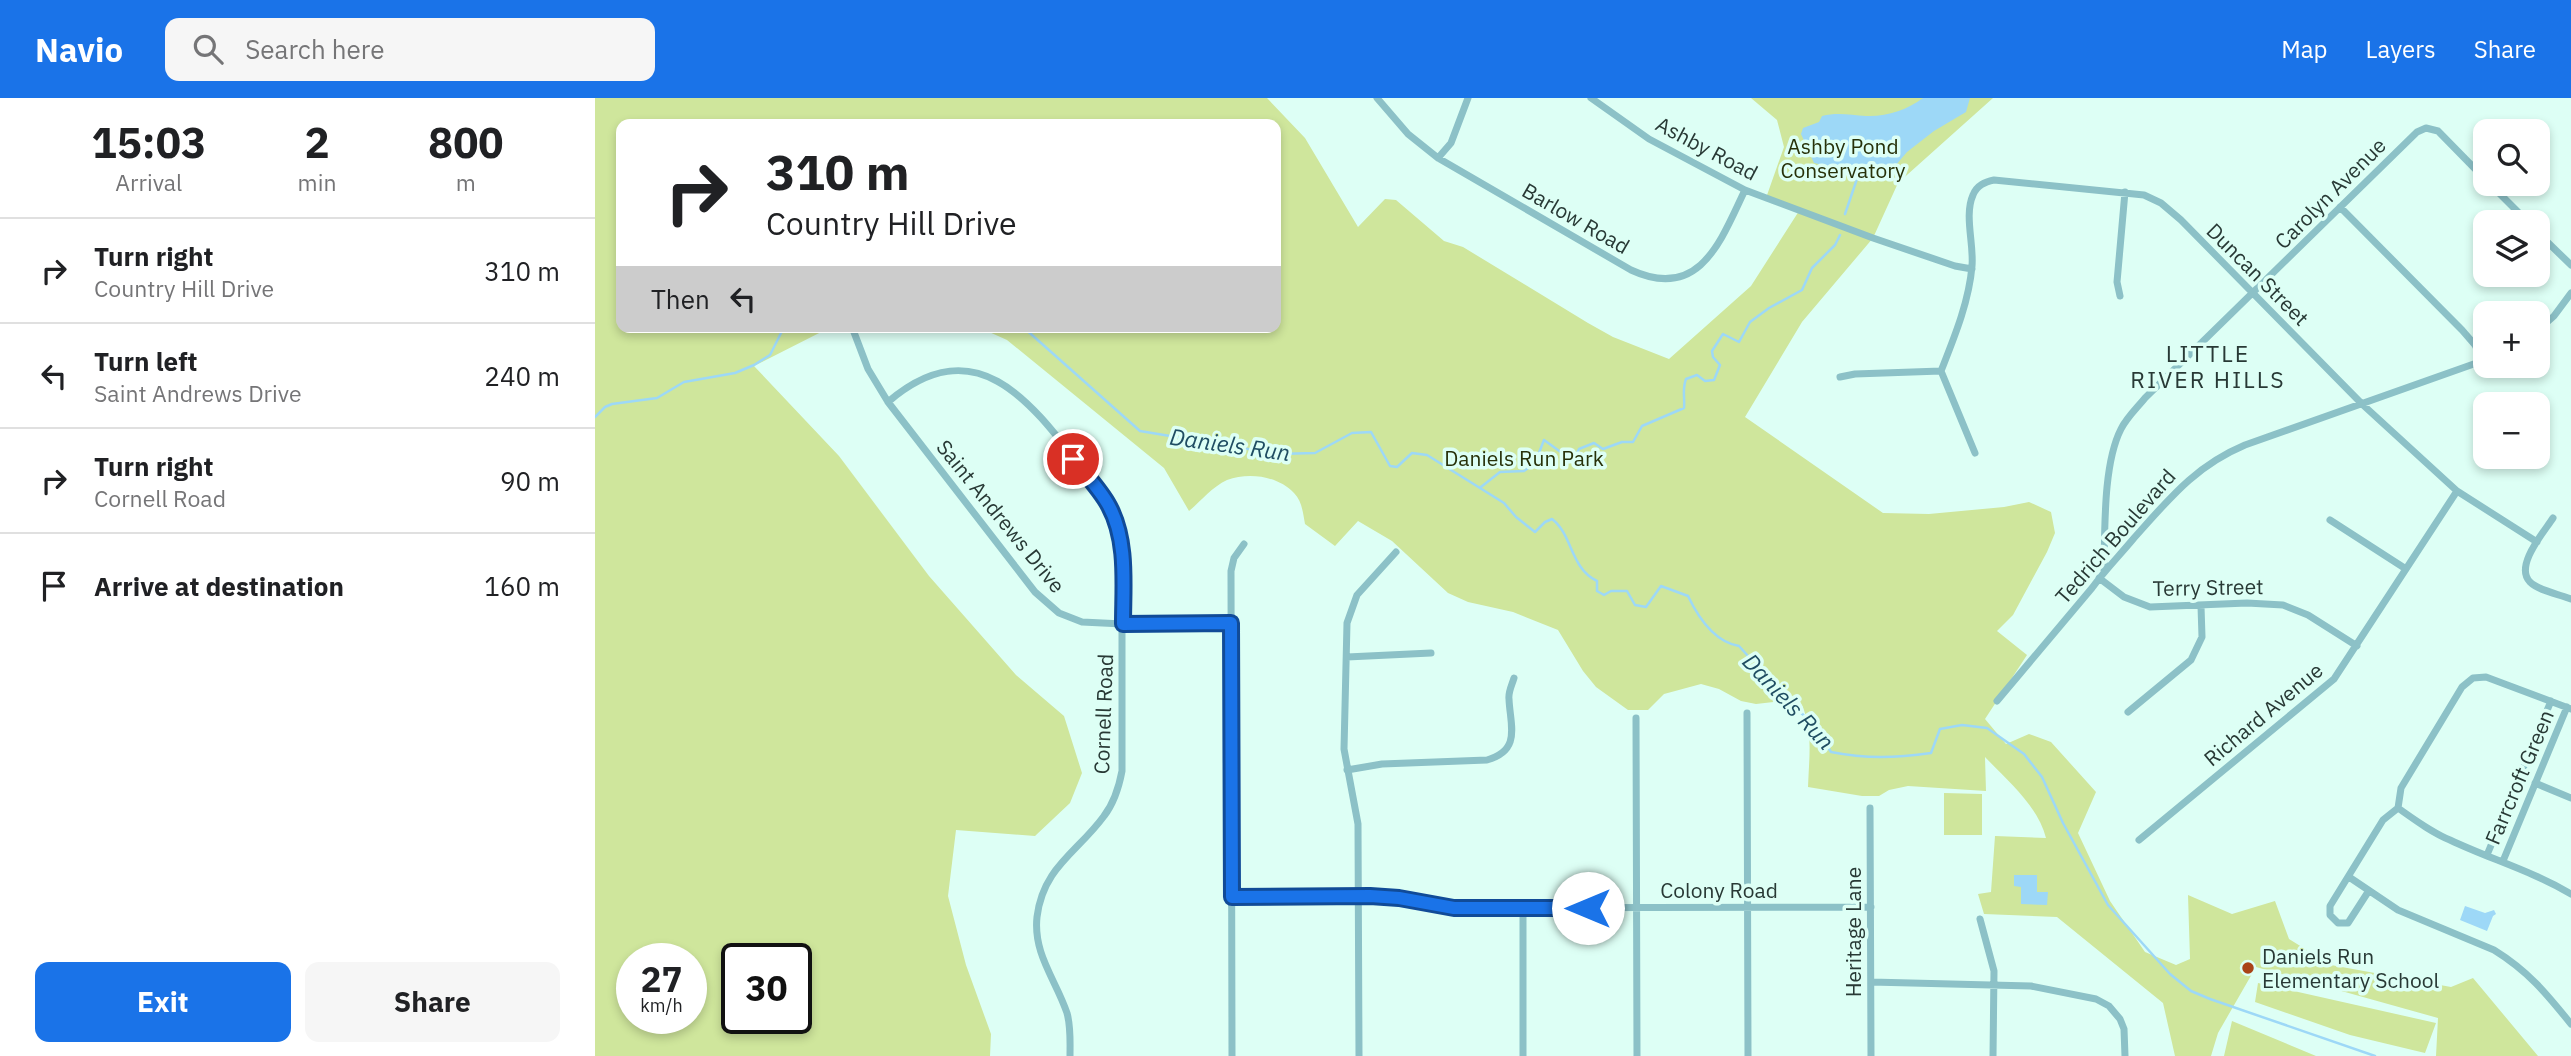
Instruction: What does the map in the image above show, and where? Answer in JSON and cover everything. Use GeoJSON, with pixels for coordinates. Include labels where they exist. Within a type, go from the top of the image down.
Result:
{"type":"FeatureCollection","features":[{"type":"Feature","properties":{"kind":"street","name":"Barlow Road"},"geometry":{"type":"LineString","coordinates":[[1377,98],[1408,134],[1438,158],[1631,270],[1654,278],[1683,275],[1706,262],[1717,247],[1745,190]]}},
{"type":"Feature","properties":{"kind":"street"},"geometry":{"type":"LineString","coordinates":[[1438,158],[1451,143],[1468,98]]}},
{"type":"Feature","properties":{"kind":"street","name":"Ashby Road"},"geometry":{"type":"LineString","coordinates":[[1591,98],[1649,139],[1745,190],[1873,238],[1955,266],[1972,269]]}},
{"type":"Feature","properties":{"kind":"street","name":"Carolyn Avenue"},"geometry":{"type":"LineString","coordinates":[[2104,570],[2109,473],[2114,447],[2122,428],[2145,398],[2417,131],[2433,129],[2473,167]]}},
{"type":"Feature","properties":{"kind":"street","name":"Duncan Street"},"geometry":{"type":"LineString","coordinates":[[1972,269],[1971,203],[1975,190],[1986,181],[2004,180],[2144,195],[2166,207],[2362,404],[2457,491],[2537,542]]}},
{"type":"Feature","properties":{"kind":"street"},"geometry":{"type":"LineString","coordinates":[[2120,296],[2117,282],[2125,192]]}},
{"type":"Feature","properties":{"kind":"street"},"geometry":{"type":"LineString","coordinates":[[2502,196],[2516,210]]}},
{"type":"Feature","properties":{"kind":"street"},"geometry":{"type":"LineString","coordinates":[[2340,207],[2473,343]]}},
{"type":"Feature","properties":{"kind":"street"},"geometry":{"type":"LineString","coordinates":[[2550,245],[2571,265]]}},
{"type":"Feature","properties":{"kind":"street"},"geometry":{"type":"LineString","coordinates":[[1972,269],[1965,302],[1941,371],[1975,453]]}},
{"type":"Feature","properties":{"kind":"street"},"geometry":{"type":"LineString","coordinates":[[2550,320],[2571,293]]}},
{"type":"Feature","properties":{"kind":"street","name":"Saint Andrews Drive"},"geometry":{"type":"LineString","coordinates":[[854,333],[868,369],[888,402],[1042,600],[1065,616],[1083,622],[1231,623]]}},
{"type":"Feature","properties":{"kind":"street","name":"Tedrich Boulevard"},"geometry":{"type":"LineString","coordinates":[[1997,701],[2104,570],[2182,485],[2212,461],[2245,445],[2473,364]]}},
{"type":"Feature","properties":{"kind":"street"},"geometry":{"type":"LineString","coordinates":[[1840,377],[1855,374],[1941,371]]}},
{"type":"Feature","properties":{"kind":"street","name":"Cornell Road"},"geometry":{"type":"LineString","coordinates":[[888,402],[913,383],[926,377],[948,372],[970,372],[990,377],[1018,394],[1102,494],[1114,516],[1122,546],[1123,757],[1119,786],[1104,816],[1053,872],[1042,897],[1037,920],[1040,954],[1067,1016],[1070,1056]]}},
{"type":"Feature","properties":{"kind":"street","name":"Richard Avenue"},"geometry":{"type":"LineString","coordinates":[[2139,840],[2324,689],[2343,668],[2457,491]]}},
{"type":"Feature","properties":{"kind":"street"},"geometry":{"type":"LineString","coordinates":[[2553,518],[2526,562],[2526,576],[2533,584],[2571,599]]}},
{"type":"Feature","properties":{"kind":"street"},"geometry":{"type":"LineString","coordinates":[[2330,520],[2406,569]]}},
{"type":"Feature","properties":{"kind":"street"},"geometry":{"type":"LineString","coordinates":[[1232,1056],[1231,571],[1234,558],[1244,544]]}},
{"type":"Feature","properties":{"kind":"street"},"geometry":{"type":"LineString","coordinates":[[1359,1056],[1358,824],[1343,741],[1347,623],[1352,604],[1362,589],[1396,552]]}},
{"type":"Feature","properties":{"kind":"street","name":"Terry Street"},"geometry":{"type":"LineString","coordinates":[[2099,578],[2124,597],[2142,606],[2159,608],[2247,603],[2283,606],[2308,615],[2357,646]]}},
{"type":"Feature","properties":{"kind":"street"},"geometry":{"type":"LineString","coordinates":[[2128,712],[2191,660],[2202,637],[2201,606]]}},
{"type":"Feature","properties":{"kind":"street"},"geometry":{"type":"LineString","coordinates":[[1347,657],[1431,653]]}},
{"type":"Feature","properties":{"kind":"street"},"geometry":{"type":"LineString","coordinates":[[2368,891],[2348,923],[2338,923],[2330,915],[2330,906],[2383,820],[2398,808],[2401,788],[2462,687],[2473,678],[2486,677],[2569,708]]}},
{"type":"Feature","properties":{"kind":"street"},"geometry":{"type":"LineString","coordinates":[[1347,770],[1382,764],[1487,760],[1498,756],[1508,746],[1513,735],[1509,700],[1514,678]]}},
{"type":"Feature","properties":{"kind":"street","name":"Farrcroft Green"},"geometry":{"type":"LineString","coordinates":[[2487,855],[2551,701]]}},
{"type":"Feature","properties":{"kind":"street","name":"Farrcroft Green"},"geometry":{"type":"LineString","coordinates":[[2503,861],[2569,708]]}},
{"type":"Feature","properties":{"kind":"street"},"geometry":{"type":"LineString","coordinates":[[1747,713],[1748,1056]]}},
{"type":"Feature","properties":{"kind":"street"},"geometry":{"type":"LineString","coordinates":[[1636,718],[1637,1056]]}},
{"type":"Feature","properties":{"kind":"street"},"geometry":{"type":"LineString","coordinates":[[2535,783],[2571,798]]}},
{"type":"Feature","properties":{"kind":"street","name":"Heritage Lane"},"geometry":{"type":"LineString","coordinates":[[1870,808],[1871,1056]]}},
{"type":"Feature","properties":{"kind":"street"},"geometry":{"type":"LineString","coordinates":[[2398,808],[2428,829],[2541,877],[2571,894]]}},
{"type":"Feature","properties":{"kind":"street"},"geometry":{"type":"LineString","coordinates":[[2350,877],[2398,910],[2507,958],[2541,986],[2571,1024]]}},
{"type":"Feature","properties":{"kind":"street","name":"Colony Road"},"geometry":{"type":"LineString","coordinates":[[1232,897],[1399,898],[1454,908],[1871,907]]}},
{"type":"Feature","properties":{"kind":"street"},"geometry":{"type":"LineString","coordinates":[[1523,909],[1523,1056]]}},
{"type":"Feature","properties":{"kind":"street"},"geometry":{"type":"LineString","coordinates":[[1980,919],[1993,965],[1993,1056]]}},
{"type":"Feature","properties":{"kind":"street"},"geometry":{"type":"LineString","coordinates":[[1871,982],[2044,987],[2102,1002],[2120,1019],[2125,1039],[2125,1056]]}},
{"type":"Feature","properties":{"kind":"green space"},"geometry":{"type":"Polygon","coordinates":[[[595,98],[1267,98],[1305,138],[1358,227],[1385,199],[1396,200],[1444,241],[1463,247],[1613,337],[1669,359],[1751,286],[1799,211],[1766,198],[1784,147],[1777,120],[1751,98],[1993,98],[1898,183],[1873,238],[1802,322],[1745,417],[1883,513],[1929,514],[2029,502],[2051,512],[2055,533],[2047,552],[2013,615],[1997,631],[2027,655],[1985,719],[2006,744],[2029,734],[2051,742],[2096,792],[2078,833],[2110,901],[2145,952],[2176,965],[2190,959],[2188,895],[2232,914],[2275,901],[2289,939],[2331,965],[2451,987],[2473,978],[2538,1056],[2436,1056],[2438,1018],[2256,967],[2218,1033],[2211,1056],[2175,1056],[2163,1003],[2057,917],[1984,914],[1978,894],[1991,892],[1995,836],[2046,838],[2029,804],[1985,757],[1986,791],[1908,786],[1889,790],[1879,796],[1862,796],[1808,787],[1809,731],[1799,699],[1756,704],[1741,701],[1719,689],[1701,684],[1664,694],[1648,710],[1628,710],[1596,687],[1558,630],[1513,612],[1468,602],[1448,593],[1392,541],[1358,521],[1335,546],[1305,524],[1302,507],[1294,493],[1272,479],[1245,476],[1227,480],[1189,511],[1164,468],[1007,340],[991,333],[1281,333],[1281,119],[616,119],[616,333],[819,333],[754,366],[839,456],[929,576],[1016,675],[1064,716],[1082,773],[1070,803],[1035,836],[956,830],[948,896],[966,965],[991,1034],[990,1056],[595,1056],[595,98]]]}},
{"type":"Feature","properties":{"kind":"green space"},"geometry":{"type":"Polygon","coordinates":[[[1944,793],[1982,794],[1982,835],[1944,835],[1944,793]]]}},
{"type":"Feature","properties":{"kind":"green space"},"geometry":{"type":"Polygon","coordinates":[[[2258,983],[2436,1023],[2425,1053],[2350,1035],[2255,1002],[2258,983]]]}},
{"type":"Feature","properties":{"kind":"green space"},"geometry":{"type":"Polygon","coordinates":[[[2232,1021],[2316,1056],[2224,1056],[2232,1021]]]}},
{"type":"Feature","properties":{"kind":"water"},"geometry":{"type":"Polygon","coordinates":[[[1923,98],[1970,98],[1966,112],[1934,131],[1878,180],[1868,181],[1859,175],[1814,163],[1801,134],[1803,128],[1819,122],[1822,116],[1889,114],[1923,98]]]}},
{"type":"Feature","properties":{"kind":"water"},"geometry":{"type":"Polygon","coordinates":[[[2014,875],[2037,875],[2037,892],[2048,892],[2047,905],[2021,904],[2021,887],[2014,886],[2014,875]]]}},
{"type":"Feature","properties":{"kind":"water"},"geometry":{"type":"Polygon","coordinates":[[[2465,906],[2485,913],[2494,910],[2496,914],[2487,931],[2460,920],[2465,906]]]}},
{"type":"Feature","properties":{"kind":"waterway"},"geometry":{"type":"LineString","coordinates":[[1845,214],[1859,173]]}},
{"type":"Feature","properties":{"kind":"waterway"},"geometry":{"type":"LineString","coordinates":[[1481,487],[1500,472],[1524,471],[1535,463],[1544,440],[1569,458],[1579,449],[1594,443],[1603,449],[1622,442],[1633,442],[1642,426],[1684,408],[1686,379],[1697,375],[1705,381],[1714,380],[1720,365],[1713,357],[1712,351],[1723,334],[1739,342],[1750,322],[1802,290],[1812,268],[1835,245],[1840,235]]}},
{"type":"Feature","properties":{"kind":"waterway","name":"Daniels Run"},"geometry":{"type":"LineString","coordinates":[[595,417],[612,404],[657,398],[684,382],[735,373],[754,365],[770,355],[781,333]]}},
{"type":"Feature","properties":{"kind":"waterway","name":"Daniels Run"},"geometry":{"type":"LineString","coordinates":[[1030,333],[1140,431],[1278,454],[1315,453],[1352,433],[1371,432],[1390,466],[1397,467],[1412,453],[1427,455],[1504,503],[1535,532],[1552,519],[1564,534],[1576,560],[1588,575],[1597,581],[1597,591],[1604,595],[1611,591],[1627,591],[1635,605],[1646,607],[1661,586],[1688,596],[1702,620],[1715,634],[1730,644],[1739,646],[1748,656],[1758,661],[1782,695],[1814,725],[1831,752],[1881,757],[1931,753],[1940,729],[1962,725],[1987,728],[2024,754],[2042,777],[2063,823],[2108,905],[2170,974],[2191,991],[2210,999],[2375,1056]]}},
{"type":"Feature","properties":{"kind":"place","name":"Daniels Run Elementary School"},"geometry":{"type":"Point","coordinates":[2248,968]}},
{"type":"Feature","properties":{"kind":"district","name":"LITTLE RIVER HILLS"},"geometry":{"type":"Point","coordinates":[2208,366]}},
{"type":"Feature","properties":{"kind":"route"},"geometry":{"type":"LineString","coordinates":[[1073,459],[1102,494],[1114,516],[1122,546],[1123,624],[1231,623],[1232,897],[1370,896],[1399,898],[1454,908],[1588,908]]}},
{"type":"Feature","properties":{"kind":"park label","name":"Ashby Pond Conservatory"},"geometry":{"type":"Point","coordinates":[1843,158]}},
{"type":"Feature","properties":{"kind":"park label","name":"Daniels Run Park"},"geometry":{"type":"Point","coordinates":[1524,458]}}]}
